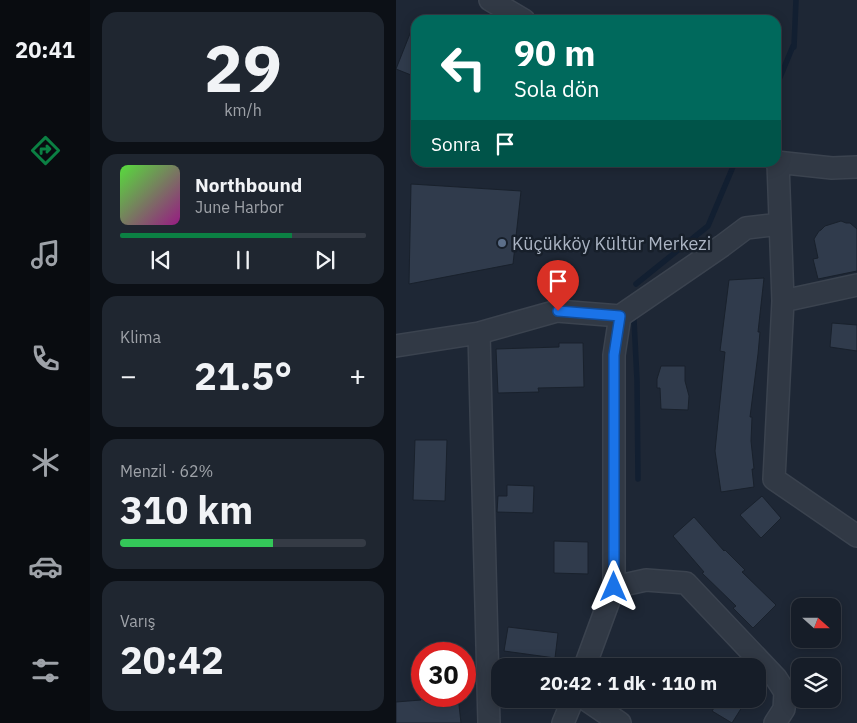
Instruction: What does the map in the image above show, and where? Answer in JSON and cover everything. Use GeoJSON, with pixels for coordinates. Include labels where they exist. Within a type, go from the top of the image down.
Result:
{"type":"FeatureCollection","features":[{"type":"Feature","properties":{"kind":"street"},"geometry":{"type":"LineString","coordinates":[[490,0],[516,15]]}},
{"type":"Feature","properties":{"kind":"street"},"geometry":{"type":"LineString","coordinates":[[781,162],[832,168],[857,167]]}},
{"type":"Feature","properties":{"kind":"street"},"geometry":{"type":"LineString","coordinates":[[777,167],[782,301],[774,479],[857,536]]}},
{"type":"Feature","properties":{"kind":"street"},"geometry":{"type":"LineString","coordinates":[[396,346],[479,333],[558,311],[620,316],[746,228],[780,224]]}},
{"type":"Feature","properties":{"kind":"street"},"geometry":{"type":"LineString","coordinates":[[782,301],[857,285]]}},
{"type":"Feature","properties":{"kind":"street"},"geometry":{"type":"LineString","coordinates":[[588,658],[614,587],[614,355],[620,316]]}},
{"type":"Feature","properties":{"kind":"street"},"geometry":{"type":"LineString","coordinates":[[479,333],[493,658]]}},
{"type":"Feature","properties":{"kind":"street"},"geometry":{"type":"LineString","coordinates":[[614,587],[646,580],[686,583],[776,678],[785,692],[784,709],[775,723]]}},
{"type":"Feature","properties":{"kind":"street"},"geometry":{"type":"LineString","coordinates":[[490,723],[491,708]]}},
{"type":"Feature","properties":{"kind":"street"},"geometry":{"type":"LineString","coordinates":[[563,723],[569,708]]}},
{"type":"Feature","properties":{"kind":"street"},"geometry":{"type":"LineString","coordinates":[[599,708],[620,723]]}},
{"type":"Feature","properties":{"kind":"building"},"geometry":{"type":"Polygon","coordinates":[[[411,31],[411,75],[396,69],[411,31]]]}},
{"type":"Feature","properties":{"kind":"building"},"geometry":{"type":"Polygon","coordinates":[[[411,184],[521,191],[513,264],[409,284],[411,184]]]}},
{"type":"Feature","properties":{"kind":"building"},"geometry":{"type":"Polygon","coordinates":[[[841,221],[850,223],[857,229],[857,271],[818,279],[813,259],[818,258],[814,239],[825,226],[841,221]]]}},
{"type":"Feature","properties":{"kind":"building"},"geometry":{"type":"Polygon","coordinates":[[[764,278],[758,332],[760,332],[758,354],[750,417],[752,417],[751,441],[754,487],[721,492],[715,451],[725,352],[720,351],[729,280],[764,278]]]}},
{"type":"Feature","properties":{"kind":"building"},"geometry":{"type":"Polygon","coordinates":[[[832,323],[857,325],[857,351],[830,347],[832,323]]]}},
{"type":"Feature","properties":{"kind":"building"},"geometry":{"type":"Polygon","coordinates":[[[559,343],[583,343],[584,387],[538,388],[539,392],[498,393],[496,349],[559,347],[559,343]]]}},
{"type":"Feature","properties":{"kind":"building"},"geometry":{"type":"Polygon","coordinates":[[[661,366],[685,366],[685,381],[689,396],[688,410],[661,409],[660,388],[657,388],[657,379],[661,366]]]}},
{"type":"Feature","properties":{"kind":"building"},"geometry":{"type":"Polygon","coordinates":[[[415,440],[447,440],[445,501],[413,500],[415,440]]]}},
{"type":"Feature","properties":{"kind":"building"},"geometry":{"type":"Polygon","coordinates":[[[507,485],[534,486],[533,513],[497,512],[498,496],[507,496],[507,485]]]}},
{"type":"Feature","properties":{"kind":"building"},"geometry":{"type":"Polygon","coordinates":[[[762,496],[781,518],[761,538],[740,515],[762,496]]]}},
{"type":"Feature","properties":{"kind":"building"},"geometry":{"type":"Polygon","coordinates":[[[694,517],[724,551],[745,570],[742,572],[776,605],[753,628],[733,608],[736,606],[702,573],[704,572],[673,536],[694,517]]]}},
{"type":"Feature","properties":{"kind":"building"},"geometry":{"type":"Polygon","coordinates":[[[554,541],[588,542],[588,574],[554,573],[554,541]]]}},
{"type":"Feature","properties":{"kind":"building"},"geometry":{"type":"Polygon","coordinates":[[[508,627],[558,633],[555,658],[504,651],[508,627]]]}},
{"type":"Feature","properties":{"kind":"building"},"geometry":{"type":"Polygon","coordinates":[[[411,701],[411,707],[459,707],[461,723],[396,723],[396,702],[411,701]]]}},
{"type":"Feature","properties":{"kind":"building"},"geometry":{"type":"Polygon","coordinates":[[[714,708],[741,708],[732,723],[712,711],[714,708]]]}},
{"type":"Feature","properties":{"kind":"waterway"},"geometry":{"type":"LineString","coordinates":[[781,75],[794,47],[796,0]]}},
{"type":"Feature","properties":{"kind":"waterway"},"geometry":{"type":"LineString","coordinates":[[636,284],[708,226],[733,167]]}},
{"type":"Feature","properties":{"kind":"waterway"},"geometry":{"type":"LineString","coordinates":[[634,320],[638,479]]}},
{"type":"Feature","properties":{"kind":"place","name":"Küçükköy Kültür Merkezi"},"geometry":{"type":"Point","coordinates":[502,243]}},
{"type":"Feature","properties":{"kind":"route"},"geometry":{"type":"LineString","coordinates":[[558,311],[620,316],[614,355],[614,587]]}}]}
